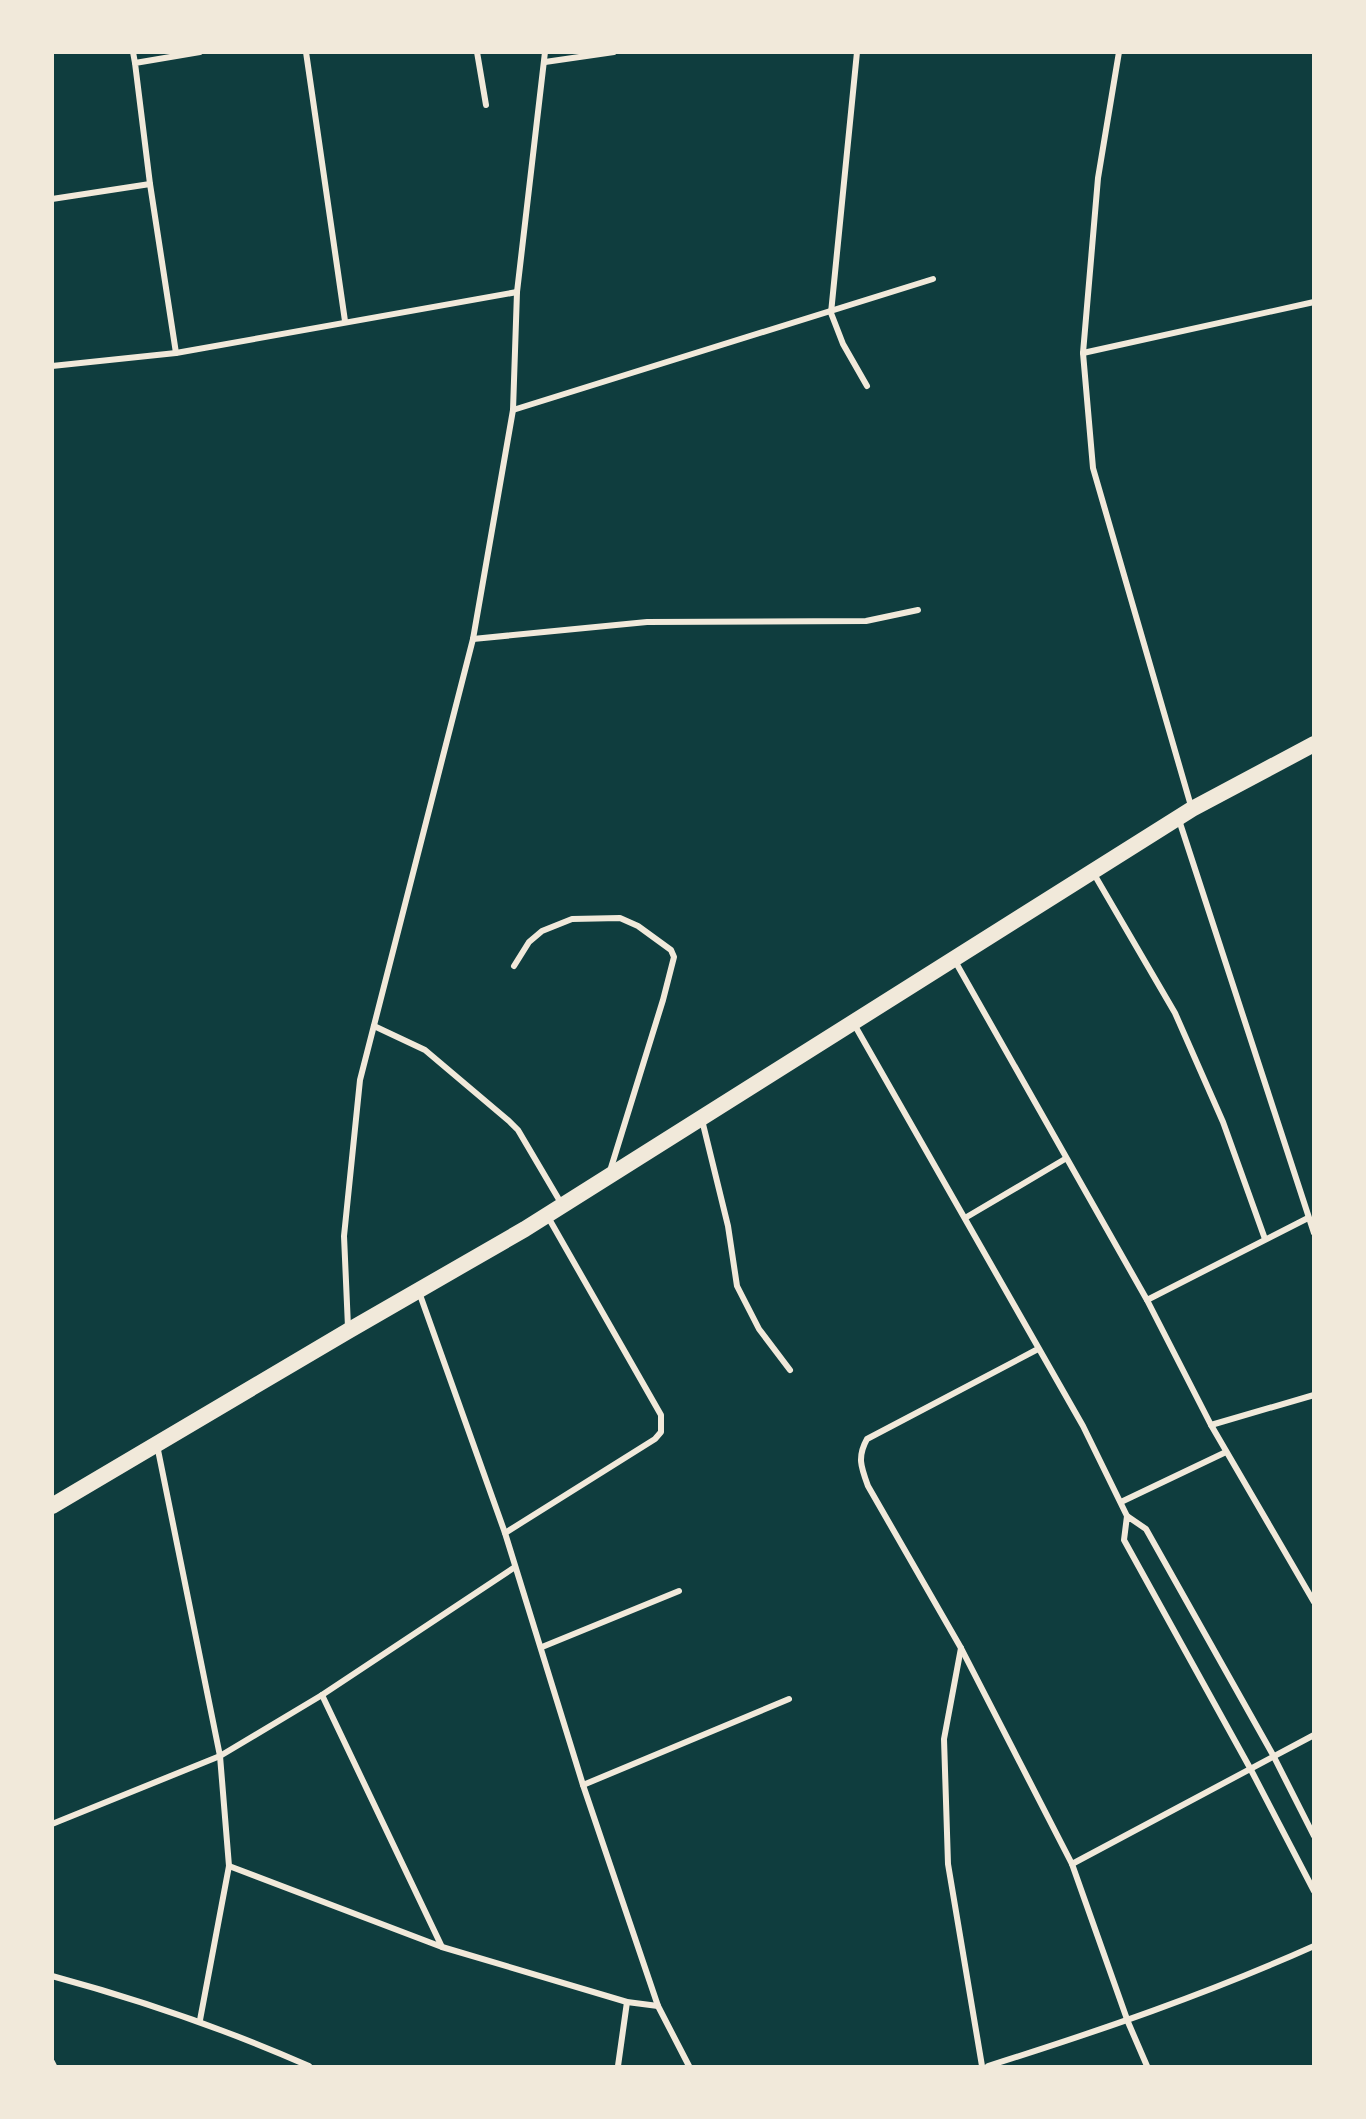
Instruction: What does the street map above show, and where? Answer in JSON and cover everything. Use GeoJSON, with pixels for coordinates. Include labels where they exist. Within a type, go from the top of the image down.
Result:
{"type":"FeatureCollection","features":[{"type":"Feature","properties":{"kind":"highway"},"geometry":{"type":"LineString","coordinates":[[52,1506],[563,1207],[1185,813],[1314,744]]}},
{"type":"Feature","properties":{"kind":"street"},"geometry":{"type":"LineString","coordinates":[[133,52],[150,184],[176,353]]}},
{"type":"Feature","properties":{"kind":"street"},"geometry":{"type":"LineString","coordinates":[[135,63],[200,52]]}},
{"type":"Feature","properties":{"kind":"street"},"geometry":{"type":"LineString","coordinates":[[306,52],[345,321]]}},
{"type":"Feature","properties":{"kind":"street"},"geometry":{"type":"LineString","coordinates":[[477,52],[486,105]]}},
{"type":"Feature","properties":{"kind":"street"},"geometry":{"type":"LineString","coordinates":[[348,1331],[344,1236],[360,1080],[473,639],[513,410],[517,292],[545,52]]}},
{"type":"Feature","properties":{"kind":"street"},"geometry":{"type":"LineString","coordinates":[[545,62],[614,52]]}},
{"type":"Feature","properties":{"kind":"street"},"geometry":{"type":"LineString","coordinates":[[857,52],[831,313],[843,344],[867,386]]}},
{"type":"Feature","properties":{"kind":"street"},"geometry":{"type":"LineString","coordinates":[[1119,52],[1098,178],[1083,353],[1093,468],[1185,813],[1314,1233]]}},
{"type":"Feature","properties":{"kind":"street"},"geometry":{"type":"LineString","coordinates":[[52,199],[150,184]]}},
{"type":"Feature","properties":{"kind":"street"},"geometry":{"type":"LineString","coordinates":[[513,410],[831,313],[933,279]]}},
{"type":"Feature","properties":{"kind":"street"},"geometry":{"type":"LineString","coordinates":[[52,366],[176,353],[517,292]]}},
{"type":"Feature","properties":{"kind":"street"},"geometry":{"type":"LineString","coordinates":[[1083,353],[1314,302]]}},
{"type":"Feature","properties":{"kind":"street"},"geometry":{"type":"LineString","coordinates":[[473,639],[647,622],[866,621],[918,610]]}},
{"type":"Feature","properties":{"kind":"street"},"geometry":{"type":"LineString","coordinates":[[1092,871],[1175,1013],[1223,1122],[1265,1239]]}},
{"type":"Feature","properties":{"kind":"street"},"geometry":{"type":"LineString","coordinates":[[514,966],[529,942],[542,931],[572,919],[620,918],[638,926],[671,950],[674,957],[663,1000],[608,1177]]}},
{"type":"Feature","properties":{"kind":"street"},"geometry":{"type":"LineString","coordinates":[[953,958],[1147,1300],[1226,1452],[1314,1602]]}},
{"type":"Feature","properties":{"kind":"street"},"geometry":{"type":"LineString","coordinates":[[854,1024],[1083,1426],[1127,1516],[1124,1540],[1250,1768],[1314,1891]]}},
{"type":"Feature","properties":{"kind":"street"},"geometry":{"type":"LineString","coordinates":[[374,1026],[425,1050],[509,1121],[518,1130],[563,1207]]}},
{"type":"Feature","properties":{"kind":"street"},"geometry":{"type":"LineString","coordinates":[[702,1119],[728,1226],[736,1286],[759,1329],[790,1370]]}},
{"type":"Feature","properties":{"kind":"street"},"geometry":{"type":"LineString","coordinates":[[965,1218],[1065,1159]]}},
{"type":"Feature","properties":{"kind":"street"},"geometry":{"type":"LineString","coordinates":[[505,1533],[655,1439],[663,1425],[661,1415],[547,1216]]}},
{"type":"Feature","properties":{"kind":"street"},"geometry":{"type":"LineString","coordinates":[[1147,1300],[1308,1218]]}},
{"type":"Feature","properties":{"kind":"street"},"geometry":{"type":"LineString","coordinates":[[418,1292],[505,1533],[583,1785],[658,2006],[689,2067]]}},
{"type":"Feature","properties":{"kind":"street"},"geometry":{"type":"LineString","coordinates":[[1038,1349],[867,1439],[860,1452],[859,1464],[868,1486],[961,1648],[1072,1864],[1128,2022],[1147,2067]]}},
{"type":"Feature","properties":{"kind":"street"},"geometry":{"type":"LineString","coordinates":[[1211,1425],[1314,1395]]}},
{"type":"Feature","properties":{"kind":"street"},"geometry":{"type":"LineString","coordinates":[[157,1444],[220,1756],[229,1866],[200,2020]]}},
{"type":"Feature","properties":{"kind":"street"},"geometry":{"type":"LineString","coordinates":[[1121,1502],[1226,1452]]}},
{"type":"Feature","properties":{"kind":"street"},"geometry":{"type":"LineString","coordinates":[[1127,1516],[1146,1529],[1273,1755],[1314,1836]]}},
{"type":"Feature","properties":{"kind":"street"},"geometry":{"type":"LineString","coordinates":[[52,1824],[220,1756],[322,1695],[515,1567]]}},
{"type":"Feature","properties":{"kind":"street"},"geometry":{"type":"LineString","coordinates":[[542,1647],[679,1591]]}},
{"type":"Feature","properties":{"kind":"street"},"geometry":{"type":"LineString","coordinates":[[961,1648],[944,1739],[948,1864],[982,2067]]}},
{"type":"Feature","properties":{"kind":"street"},"geometry":{"type":"LineString","coordinates":[[322,1695],[442,1947]]}},
{"type":"Feature","properties":{"kind":"street"},"geometry":{"type":"LineString","coordinates":[[583,1785],[789,1699]]}},
{"type":"Feature","properties":{"kind":"street"},"geometry":{"type":"LineString","coordinates":[[1072,1864],[1314,1735]]}},
{"type":"Feature","properties":{"kind":"street"},"geometry":{"type":"LineString","coordinates":[[229,1866],[442,1947],[627,2002],[658,2006]]}},
{"type":"Feature","properties":{"kind":"street"},"geometry":{"type":"LineString","coordinates":[[988,2067],[1128,2022],[1236,1981],[1314,1946]]}},
{"type":"Feature","properties":{"kind":"street"},"geometry":{"type":"LineString","coordinates":[[52,1976],[129,1996],[200,2020],[309,2067]]}},
{"type":"Feature","properties":{"kind":"street"},"geometry":{"type":"LineString","coordinates":[[618,2067],[627,2002]]}},
{"type":"Feature","properties":{"kind":"street"},"geometry":{"type":"LineString","coordinates":[[52,2062],[54,2067]]}}]}
